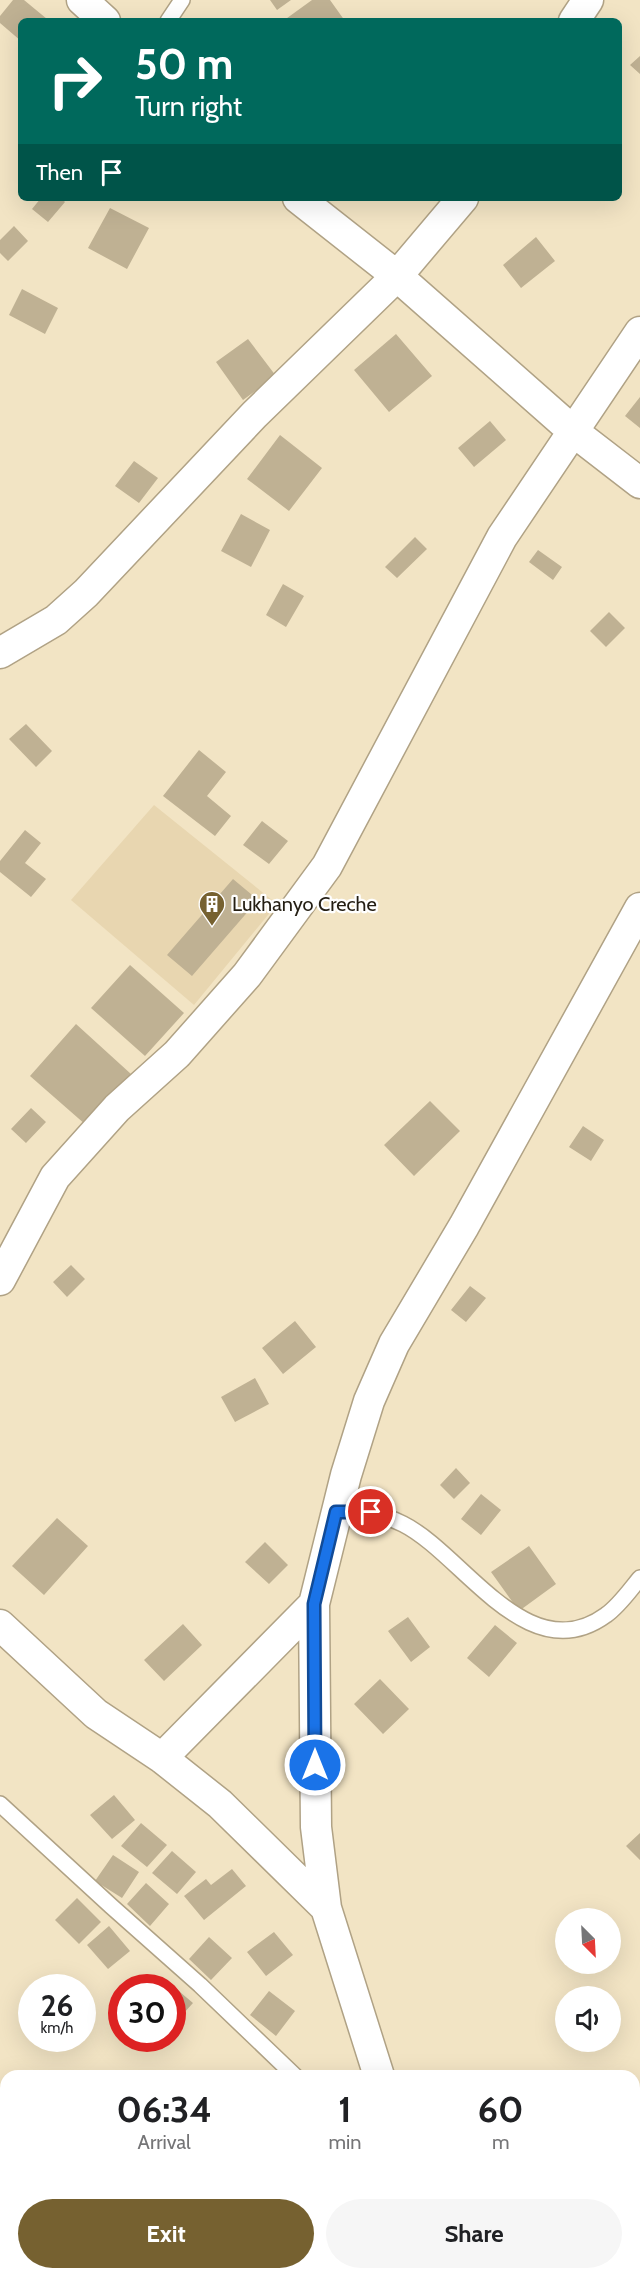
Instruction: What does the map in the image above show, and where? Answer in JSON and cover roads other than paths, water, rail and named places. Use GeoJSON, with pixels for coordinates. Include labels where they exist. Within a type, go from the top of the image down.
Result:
{"type":"FeatureCollection","features":[{"type":"Feature","properties":{"kind":"street"},"geometry":{"type":"LineString","coordinates":[[82,0],[102,18]]}},
{"type":"Feature","properties":{"kind":"street"},"geometry":{"type":"LineString","coordinates":[[576,18],[588,0]]}},
{"type":"Feature","properties":{"kind":"street"},"geometry":{"type":"LineString","coordinates":[[302,201],[398,276],[574,432],[640,483]]}},
{"type":"Feature","properties":{"kind":"street"},"geometry":{"type":"LineString","coordinates":[[0,653],[56,620],[86,592],[254,415],[398,276],[460,201]]}},
{"type":"Feature","properties":{"kind":"street"},"geometry":{"type":"LineString","coordinates":[[0,1280],[55,1177],[117,1108],[177,1054],[247,975],[327,866],[502,537],[640,332]]}},
{"type":"Feature","properties":{"kind":"street"},"geometry":{"type":"LineString","coordinates":[[377,2070],[326,1908],[316,1827],[314,1604],[336,1512],[369,1401],[394,1344],[464,1226],[640,908]]}},
{"type":"Feature","properties":{"kind":"street"},"geometry":{"type":"LineString","coordinates":[[162,1758],[314,1604]]}},
{"type":"Feature","properties":{"kind":"street"},"geometry":{"type":"LineString","coordinates":[[0,1624],[40,1664],[96,1714],[162,1758],[220,1804],[326,1908]]}},
{"type":"Feature","properties":{"kind":"lane"},"geometry":{"type":"LineString","coordinates":[[170,18],[182,0]]}},
{"type":"Feature","properties":{"kind":"lane"},"geometry":{"type":"LineString","coordinates":[[336,1512],[371,1512],[404,1524],[515,1615],[537,1626],[570,1630],[591,1623],[607,1615],[640,1578]]}},
{"type":"Feature","properties":{"kind":"lane"},"geometry":{"type":"LineString","coordinates":[[0,1804],[200,1985],[289,2070]]}},
{"type":"Feature","properties":{"kind":"place","name":"Lukhanyo Creche"},"geometry":{"type":"Point","coordinates":[212,927]}}]}
